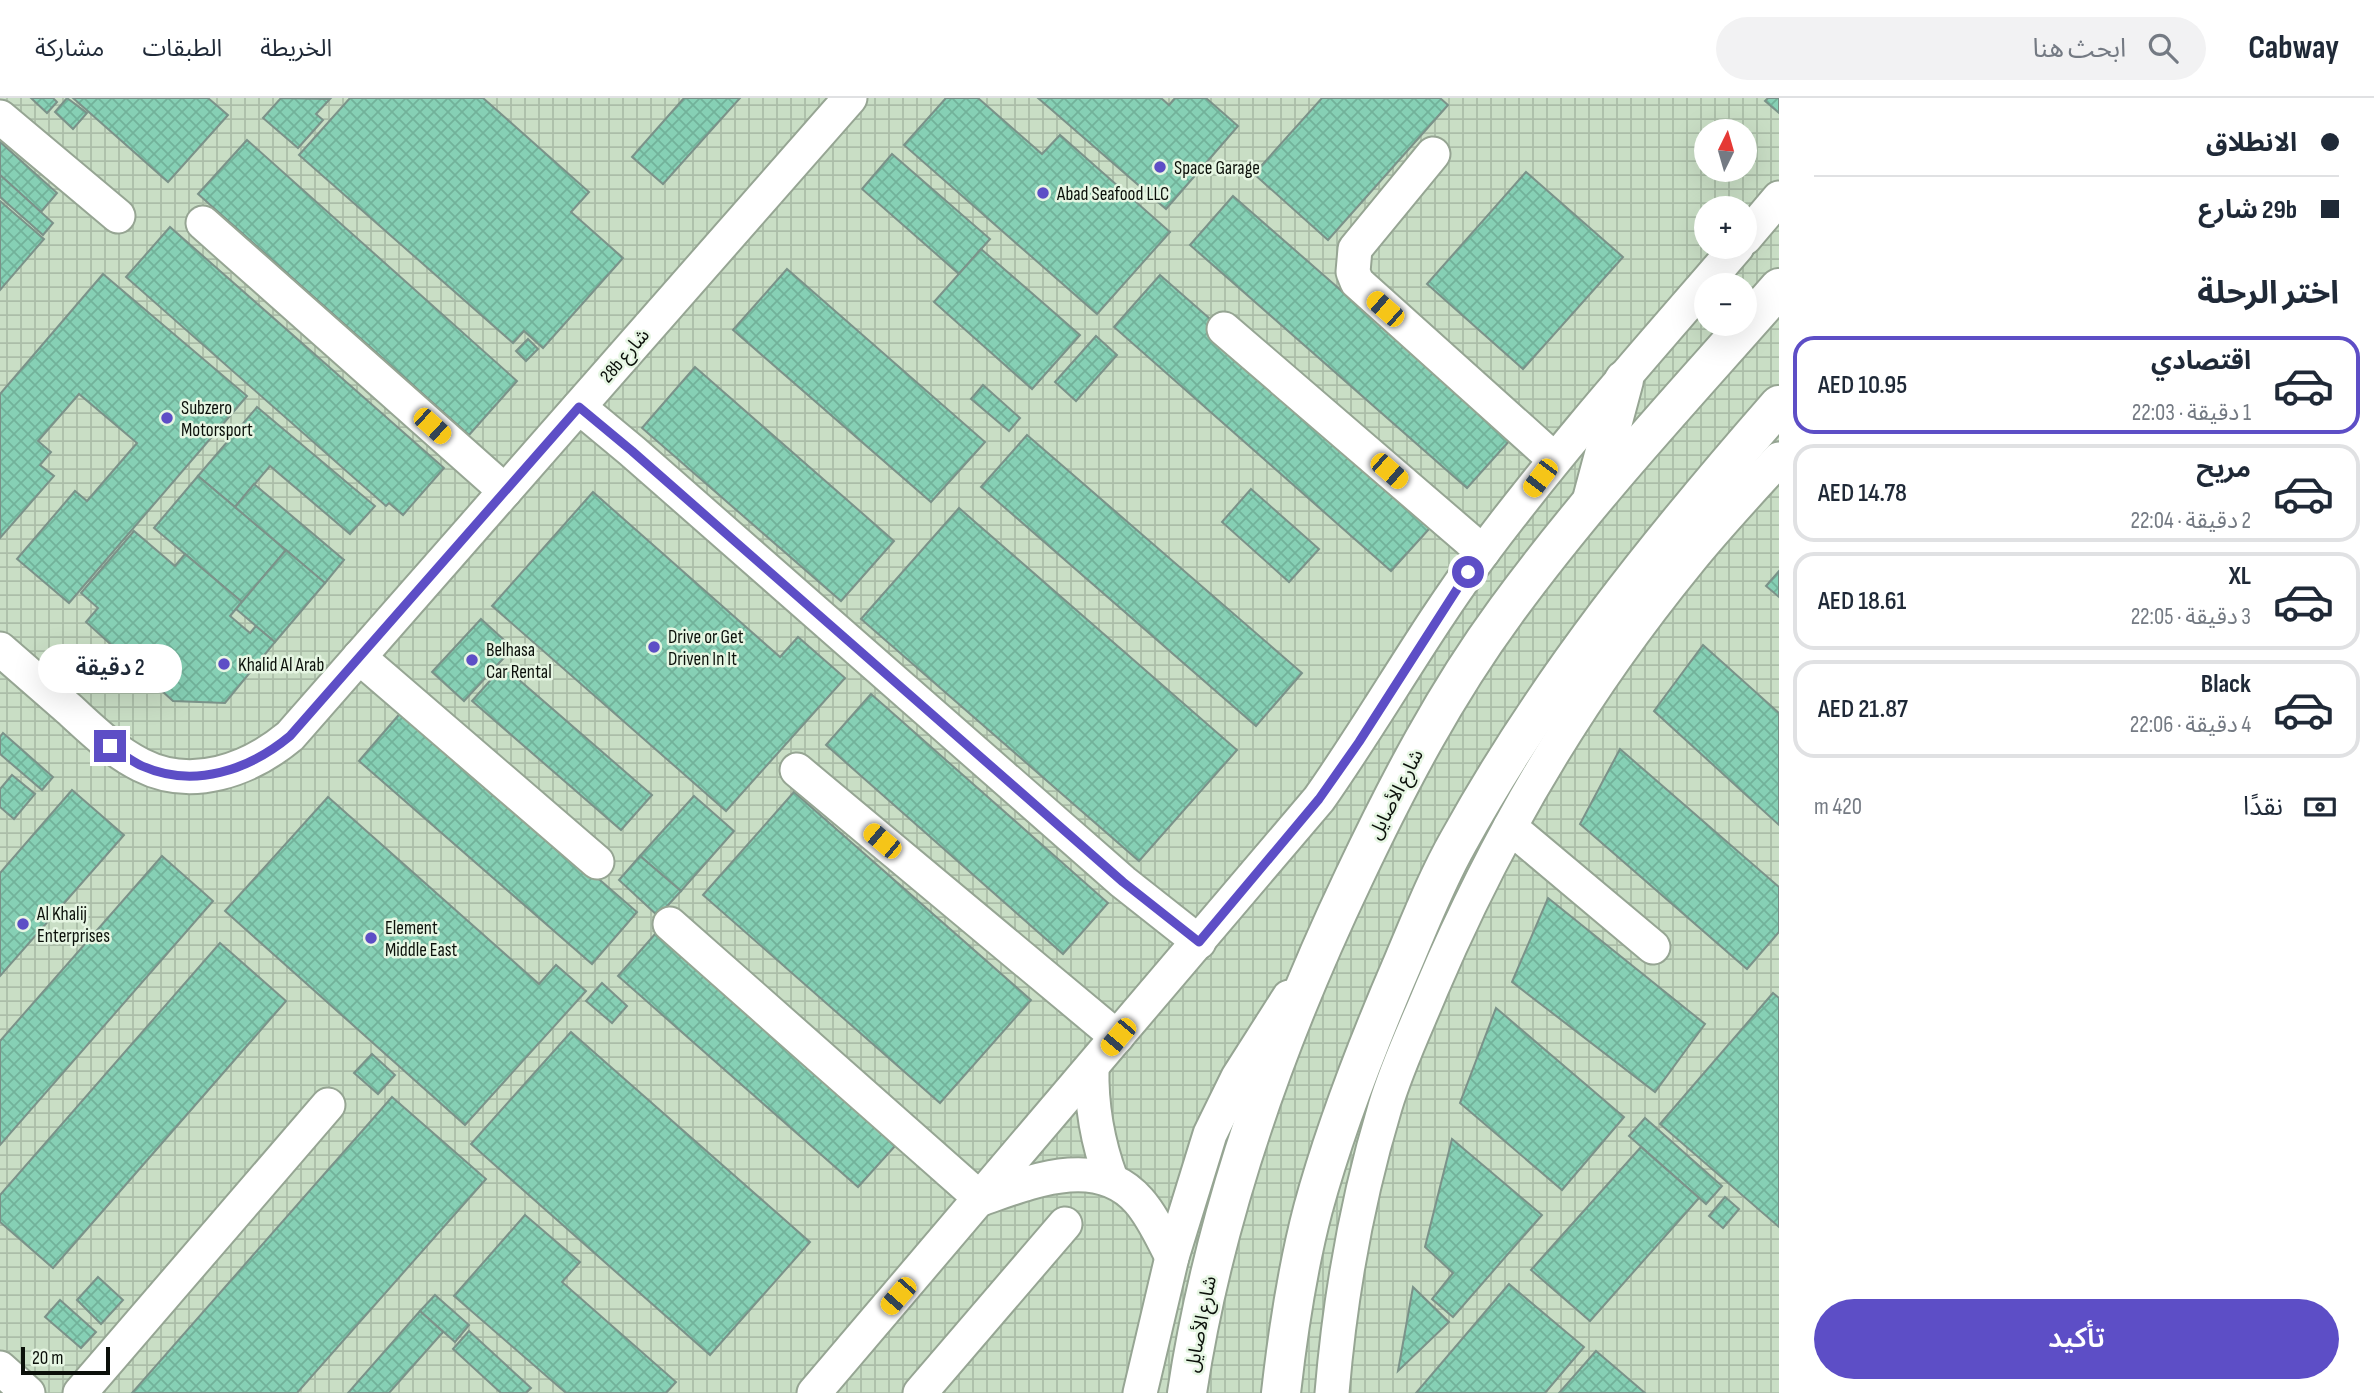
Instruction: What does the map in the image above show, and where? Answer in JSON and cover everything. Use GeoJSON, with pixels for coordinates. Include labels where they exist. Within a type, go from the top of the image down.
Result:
{"type":"FeatureCollection","features":[{"type":"Feature","properties":{"kind":"main road","name":"شارع الأصايل"},"geometry":{"type":"LineString","coordinates":[[1187,1393],[1214,1253],[1244,1149],[1279,1047],[1321,947],[1394,792],[1428,731],[1505,613],[1592,503],[1779,288]]}},
{"type":"Feature","properties":{"kind":"main road"},"geometry":{"type":"LineString","coordinates":[[1592,503],[1624,380]]}},
{"type":"Feature","properties":{"kind":"main road"},"geometry":{"type":"LineString","coordinates":[[1281,1393],[1298,1276],[1313,1209],[1333,1145],[1390,992],[1457,844],[1536,716],[1589,637],[1681,518],[1779,405]]}},
{"type":"Feature","properties":{"kind":"main road"},"geometry":{"type":"LineString","coordinates":[[1743,446],[1779,433]]}},
{"type":"Feature","properties":{"kind":"street","name":"28b شارع"},"geometry":{"type":"LineString","coordinates":[[0,649],[110,746],[143,766],[177,775],[212,775],[243,767],[271,752],[290,736],[850,98]]}},
{"type":"Feature","properties":{"kind":"street"},"geometry":{"type":"LineString","coordinates":[[0,117],[118,216]]}},
{"type":"Feature","properties":{"kind":"street"},"geometry":{"type":"LineString","coordinates":[[1433,154],[1355,249],[1353,272],[1357,282],[1554,459]]}},
{"type":"Feature","properties":{"kind":"street"},"geometry":{"type":"LineString","coordinates":[[1757,224],[1779,198]]}},
{"type":"Feature","properties":{"kind":"street"},"geometry":{"type":"LineString","coordinates":[[203,223],[505,491]]}},
{"type":"Feature","properties":{"kind":"street"},"geometry":{"type":"LineString","coordinates":[[814,1393],[1319,799],[1359,742],[1453,592],[1483,552],[1554,459],[1727,259]]}},
{"type":"Feature","properties":{"kind":"street"},"geometry":{"type":"LineString","coordinates":[[1224,329],[1483,552]]}},
{"type":"Feature","properties":{"kind":"street"},"geometry":{"type":"LineString","coordinates":[[579,407],[1123,882],[1199,942]]}},
{"type":"Feature","properties":{"kind":"street"},"geometry":{"type":"LineString","coordinates":[[1332,1393],[1343,1295],[1368,1167],[1386,1103],[1452,940],[1510,827],[1582,705],[1633,632],[1688,561],[1779,459]]}},
{"type":"Feature","properties":{"kind":"street"},"geometry":{"type":"LineString","coordinates":[[359,657],[597,862]]}},
{"type":"Feature","properties":{"kind":"street"},"geometry":{"type":"LineString","coordinates":[[797,770],[1118,1037]]}},
{"type":"Feature","properties":{"kind":"street"},"geometry":{"type":"LineString","coordinates":[[1510,827],[1653,947]]}},
{"type":"Feature","properties":{"kind":"street"},"geometry":{"type":"LineString","coordinates":[[670,924],[981,1199]]}},
{"type":"Feature","properties":{"kind":"street"},"geometry":{"type":"LineString","coordinates":[[1140,1393],[1172,1257],[1210,1134],[1238,1077],[1321,947]]}},
{"type":"Feature","properties":{"kind":"street"},"geometry":{"type":"LineString","coordinates":[[1092,1067],[1094,1124],[1111,1179]]}},
{"type":"Feature","properties":{"kind":"street"},"geometry":{"type":"LineString","coordinates":[[80,1393],[328,1105]]}},
{"type":"Feature","properties":{"kind":"street"},"geometry":{"type":"LineString","coordinates":[[981,1199],[1047,1178],[1090,1175],[1111,1179],[1138,1199],[1172,1257]]}},
{"type":"Feature","properties":{"kind":"street"},"geometry":{"type":"LineString","coordinates":[[920,1393],[1065,1224]]}},
{"type":"Feature","properties":{"kind":"street"},"geometry":{"type":"LineString","coordinates":[[0,1368],[28,1393]]}},
{"type":"Feature","properties":{"kind":"shaded area"},"geometry":{"type":"Polygon","coordinates":[[[0,98],[1779,98],[1779,1393],[0,1393],[0,98]]]}},
{"type":"Feature","properties":{"kind":"building"},"geometry":{"type":"Polygon","coordinates":[[[31,98],[53,98],[57,102],[47,113],[31,98]]]}},
{"type":"Feature","properties":{"kind":"building"},"geometry":{"type":"Polygon","coordinates":[[[67,98],[87,113],[73,129],[55,112],[67,98]]]}},
{"type":"Feature","properties":{"kind":"building"},"geometry":{"type":"Polygon","coordinates":[[[73,98],[208,98],[228,115],[168,182],[73,98]]]}},
{"type":"Feature","properties":{"kind":"building"},"geometry":{"type":"Polygon","coordinates":[[[281,98],[330,99],[316,114],[323,120],[298,148],[263,118],[281,98]]]}},
{"type":"Feature","properties":{"kind":"building"},"geometry":{"type":"Polygon","coordinates":[[[350,98],[483,98],[589,192],[571,212],[623,258],[543,348],[524,331],[513,343],[299,155],[350,98]]]}},
{"type":"Feature","properties":{"kind":"building"},"geometry":{"type":"Polygon","coordinates":[[[684,98],[740,98],[663,184],[632,157],[684,98]]]}},
{"type":"Feature","properties":{"kind":"building","name":"Abad Seafood LLC"},"geometry":{"type":"Polygon","coordinates":[[[946,98],[978,98],[1042,154],[1060,135],[1170,232],[1097,314],[904,145],[946,98]]]}},
{"type":"Feature","properties":{"kind":"building","name":"Space Garage"},"geometry":{"type":"Polygon","coordinates":[[[1038,98],[1161,98],[1169,105],[1175,98],[1206,98],[1238,126],[1166,209],[1038,98]]]}},
{"type":"Feature","properties":{"kind":"building"},"geometry":{"type":"Polygon","coordinates":[[[1322,98],[1440,98],[1448,105],[1328,240],[1254,174],[1322,98]]]}},
{"type":"Feature","properties":{"kind":"building"},"geometry":{"type":"Polygon","coordinates":[[[1768,98],[1779,98],[1779,113],[1765,101],[1768,98]]]}},
{"type":"Feature","properties":{"kind":"building"},"geometry":{"type":"Polygon","coordinates":[[[247,140],[517,381],[469,435],[198,194],[247,140]]]}},
{"type":"Feature","properties":{"kind":"building"},"geometry":{"type":"Polygon","coordinates":[[[0,142],[57,193],[41,212],[0,175],[0,142]]]}},
{"type":"Feature","properties":{"kind":"building"},"geometry":{"type":"Polygon","coordinates":[[[892,154],[990,239],[959,274],[862,189],[892,154]]]}},
{"type":"Feature","properties":{"kind":"building"},"geometry":{"type":"Polygon","coordinates":[[[1526,172],[1623,257],[1523,369],[1427,284],[1526,172]]]}},
{"type":"Feature","properties":{"kind":"building"},"geometry":{"type":"Polygon","coordinates":[[[0,175],[53,223],[43,235],[0,197],[0,175]]]}},
{"type":"Feature","properties":{"kind":"building"},"geometry":{"type":"Polygon","coordinates":[[[1233,196],[1511,439],[1467,488],[1190,245],[1233,196]]]}},
{"type":"Feature","properties":{"kind":"building"},"geometry":{"type":"Polygon","coordinates":[[[0,201],[44,239],[0,290],[0,201]]]}},
{"type":"Feature","properties":{"kind":"building"},"geometry":{"type":"Polygon","coordinates":[[[170,227],[444,468],[403,515],[389,503],[386,506],[126,277],[170,227]]]}},
{"type":"Feature","properties":{"kind":"building"},"geometry":{"type":"Polygon","coordinates":[[[981,249],[1080,335],[1032,389],[934,302],[981,249]]]}},
{"type":"Feature","properties":{"kind":"building"},"geometry":{"type":"Polygon","coordinates":[[[787,269],[985,442],[931,502],[733,330],[787,269]]]}},
{"type":"Feature","properties":{"kind":"building","name":"Subzero Motorsport"},"geometry":{"type":"Polygon","coordinates":[[[103,274],[247,396],[69,603],[17,559],[75,491],[87,501],[137,443],[79,394],[38,441],[51,452],[40,465],[54,476],[0,538],[0,394],[103,274]]]}},
{"type":"Feature","properties":{"kind":"building"},"geometry":{"type":"Polygon","coordinates":[[[1160,275],[1438,519],[1391,571],[1114,327],[1160,275]]]}},
{"type":"Feature","properties":{"kind":"building"},"geometry":{"type":"Polygon","coordinates":[[[1096,336],[1117,355],[1076,401],[1055,382],[1096,336]]]}},
{"type":"Feature","properties":{"kind":"building"},"geometry":{"type":"Polygon","coordinates":[[[528,339],[538,349],[526,361],[516,351],[528,339]]]}},
{"type":"Feature","properties":{"kind":"building"},"geometry":{"type":"Polygon","coordinates":[[[695,367],[894,541],[841,601],[642,428],[695,367]]]}},
{"type":"Feature","properties":{"kind":"building"},"geometry":{"type":"Polygon","coordinates":[[[983,385],[1020,418],[1009,431],[971,399],[983,385]]]}},
{"type":"Feature","properties":{"kind":"building"},"geometry":{"type":"Polygon","coordinates":[[[257,407],[375,506],[350,534],[270,466],[235,507],[198,476],[257,407]]]}},
{"type":"Feature","properties":{"kind":"building"},"geometry":{"type":"Polygon","coordinates":[[[1027,435],[1302,673],[1256,726],[981,487],[1027,435]]]}},
{"type":"Feature","properties":{"kind":"building"},"geometry":{"type":"Polygon","coordinates":[[[198,476],[286,550],[242,602],[154,528],[198,476]]]}},
{"type":"Feature","properties":{"kind":"building"},"geometry":{"type":"Polygon","coordinates":[[[254,484],[344,560],[325,583],[235,507],[254,484]]]}},
{"type":"Feature","properties":{"kind":"building"},"geometry":{"type":"Polygon","coordinates":[[[1251,489],[1319,549],[1289,582],[1222,522],[1251,489]]]}},
{"type":"Feature","properties":{"kind":"building","name":"Drive or Get Driven In It"},"geometry":{"type":"Polygon","coordinates":[[[593,492],[780,657],[798,637],[845,678],[726,811],[492,606],[593,492]]]}},
{"type":"Feature","properties":{"kind":"building"},"geometry":{"type":"Polygon","coordinates":[[[959,508],[1237,750],[1139,861],[861,619],[959,508]]]}},
{"type":"Feature","properties":{"kind":"building"},"geometry":{"type":"Polygon","coordinates":[[[134,531],[175,566],[185,554],[242,602],[230,616],[250,633],[256,626],[275,642],[225,703],[173,701],[86,622],[98,608],[81,593],[134,531]]]}},
{"type":"Feature","properties":{"kind":"building"},"geometry":{"type":"Polygon","coordinates":[[[286,550],[325,583],[275,642],[236,609],[286,550]]]}},
{"type":"Feature","properties":{"kind":"building"},"geometry":{"type":"Polygon","coordinates":[[[1779,571],[1779,597],[1766,586],[1779,571]]]}},
{"type":"Feature","properties":{"kind":"building","name":"Belhasa Car Rental"},"geometry":{"type":"Polygon","coordinates":[[[481,619],[513,648],[464,701],[432,672],[481,619]]]}},
{"type":"Feature","properties":{"kind":"building"},"geometry":{"type":"Polygon","coordinates":[[[1703,645],[1779,713],[1779,825],[1654,711],[1703,645]]]}},
{"type":"Feature","properties":{"kind":"building"},"geometry":{"type":"Polygon","coordinates":[[[503,666],[652,795],[621,830],[472,701],[503,666]]]}},
{"type":"Feature","properties":{"kind":"building"},"geometry":{"type":"Polygon","coordinates":[[[871,694],[1108,903],[1063,954],[826,745],[871,694]]]}},
{"type":"Feature","properties":{"kind":"building"},"geometry":{"type":"Polygon","coordinates":[[[403,710],[637,912],[592,964],[359,761],[403,710]]]}},
{"type":"Feature","properties":{"kind":"building"},"geometry":{"type":"Polygon","coordinates":[[[3,733],[53,777],[42,790],[0,754],[0,737],[3,733]]]}},
{"type":"Feature","properties":{"kind":"building"},"geometry":{"type":"Polygon","coordinates":[[[1620,749],[1779,887],[1779,932],[1747,969],[1580,824],[1620,749]]]}},
{"type":"Feature","properties":{"kind":"building"},"geometry":{"type":"Polygon","coordinates":[[[12,775],[35,794],[14,819],[0,807],[0,789],[12,775]]]}},
{"type":"Feature","properties":{"kind":"building","name":"Al Khalij Enterprises"},"geometry":{"type":"Polygon","coordinates":[[[72,790],[124,835],[0,976],[0,873],[72,790]]]}},
{"type":"Feature","properties":{"kind":"building"},"geometry":{"type":"Polygon","coordinates":[[[794,792],[1031,1000],[940,1103],[703,895],[794,792]]]}},
{"type":"Feature","properties":{"kind":"building"},"geometry":{"type":"Polygon","coordinates":[[[694,796],[734,831],[681,891],[640,856],[694,796]]]}},
{"type":"Feature","properties":{"kind":"building","name":"Element Middle East"},"geometry":{"type":"Polygon","coordinates":[[[328,797],[539,984],[556,965],[586,991],[465,1125],[225,911],[328,797]]]}},
{"type":"Feature","properties":{"kind":"building"},"geometry":{"type":"Polygon","coordinates":[[[162,856],[213,901],[0,1145],[0,1041],[162,856]]]}},
{"type":"Feature","properties":{"kind":"building"},"geometry":{"type":"Polygon","coordinates":[[[640,856],[681,891],[658,916],[619,880],[640,856]]]}},
{"type":"Feature","properties":{"kind":"building"},"geometry":{"type":"Polygon","coordinates":[[[1548,898],[1705,1024],[1655,1092],[1512,982],[1548,898]]]}},
{"type":"Feature","properties":{"kind":"building"},"geometry":{"type":"Polygon","coordinates":[[[664,924],[904,1136],[858,1187],[618,976],[664,924]]]}},
{"type":"Feature","properties":{"kind":"building"},"geometry":{"type":"Polygon","coordinates":[[[220,943],[286,1001],[53,1268],[0,1222],[0,1195],[220,943]]]}},
{"type":"Feature","properties":{"kind":"building"},"geometry":{"type":"Polygon","coordinates":[[[602,983],[627,1006],[612,1023],[586,1001],[602,983]]]}},
{"type":"Feature","properties":{"kind":"building"},"geometry":{"type":"Polygon","coordinates":[[[1773,993],[1779,998],[1779,1227],[1660,1124],[1773,993]]]}},
{"type":"Feature","properties":{"kind":"building"},"geometry":{"type":"Polygon","coordinates":[[[1496,1008],[1624,1117],[1562,1190],[1460,1103],[1496,1008]]]}},
{"type":"Feature","properties":{"kind":"building"},"geometry":{"type":"Polygon","coordinates":[[[571,1032],[810,1242],[710,1355],[471,1144],[571,1032]]]}},
{"type":"Feature","properties":{"kind":"building"},"geometry":{"type":"Polygon","coordinates":[[[372,1054],[395,1075],[378,1094],[354,1073],[372,1054]]]}},
{"type":"Feature","properties":{"kind":"building"},"geometry":{"type":"Polygon","coordinates":[[[392,1097],[486,1179],[297,1393],[132,1393],[392,1097]]]}},
{"type":"Feature","properties":{"kind":"building"},"geometry":{"type":"Polygon","coordinates":[[[1645,1118],[1722,1186],[1706,1204],[1629,1136],[1645,1118]]]}},
{"type":"Feature","properties":{"kind":"building"},"geometry":{"type":"Polygon","coordinates":[[[1452,1139],[1542,1215],[1453,1317],[1432,1299],[1453,1273],[1425,1247],[1452,1139]]]}},
{"type":"Feature","properties":{"kind":"building"},"geometry":{"type":"Polygon","coordinates":[[[1641,1147],[1699,1198],[1590,1321],[1531,1270],[1641,1147]]]}},
{"type":"Feature","properties":{"kind":"building"},"geometry":{"type":"Polygon","coordinates":[[[1725,1197],[1739,1209],[1723,1228],[1709,1216],[1725,1197]]]}},
{"type":"Feature","properties":{"kind":"building"},"geometry":{"type":"Polygon","coordinates":[[[525,1215],[580,1262],[562,1282],[676,1382],[666,1393],[566,1393],[454,1296],[525,1215]]]}},
{"type":"Feature","properties":{"kind":"building"},"geometry":{"type":"Polygon","coordinates":[[[98,1277],[123,1300],[101,1324],[77,1300],[98,1277]]]}},
{"type":"Feature","properties":{"kind":"building"},"geometry":{"type":"Polygon","coordinates":[[[1509,1284],[1584,1347],[1545,1393],[1416,1393],[1509,1284]]]}},
{"type":"Feature","properties":{"kind":"building"},"geometry":{"type":"Polygon","coordinates":[[[1413,1287],[1449,1322],[1398,1371],[1413,1287]]]}},
{"type":"Feature","properties":{"kind":"building"},"geometry":{"type":"Polygon","coordinates":[[[435,1295],[469,1325],[455,1342],[420,1311],[435,1295]]]}},
{"type":"Feature","properties":{"kind":"building"},"geometry":{"type":"Polygon","coordinates":[[[60,1300],[96,1332],[81,1348],[45,1317],[60,1300]]]}},
{"type":"Feature","properties":{"kind":"building"},"geometry":{"type":"Polygon","coordinates":[[[420,1311],[443,1332],[389,1393],[348,1393],[420,1311]]]}},
{"type":"Feature","properties":{"kind":"building"},"geometry":{"type":"Polygon","coordinates":[[[469,1331],[531,1388],[526,1393],[501,1393],[453,1349],[469,1331]]]}},
{"type":"Feature","properties":{"kind":"building"},"geometry":{"type":"Polygon","coordinates":[[[1596,1351],[1645,1393],[1559,1393],[1596,1351]]]}},
{"type":"Feature","properties":{"kind":"place","name":"Space Garage"},"geometry":{"type":"Point","coordinates":[1160,167]}},
{"type":"Feature","properties":{"kind":"place","name":"Abad Seafood LLC"},"geometry":{"type":"Point","coordinates":[1043,193]}},
{"type":"Feature","properties":{"kind":"place","name":"Subzero Motorsport"},"geometry":{"type":"Point","coordinates":[167,418]}},
{"type":"Feature","properties":{"kind":"place","name":"Drive or Get Driven In It"},"geometry":{"type":"Point","coordinates":[654,647]}},
{"type":"Feature","properties":{"kind":"place","name":"Belhasa Car Rental"},"geometry":{"type":"Point","coordinates":[472,660]}},
{"type":"Feature","properties":{"kind":"place","name":"Khalid Al Arab"},"geometry":{"type":"Point","coordinates":[224,664]}},
{"type":"Feature","properties":{"kind":"place","name":"Al Khalij Enterprises"},"geometry":{"type":"Point","coordinates":[23,924]}},
{"type":"Feature","properties":{"kind":"place","name":"Element Middle East"},"geometry":{"type":"Point","coordinates":[371,938]}},
{"type":"Feature","properties":{"kind":"route"},"geometry":{"type":"LineString","coordinates":[[110,746],[143,766],[177,775],[212,775],[243,767],[271,752],[290,736],[579,407],[1123,882],[1199,942],[1319,799],[1359,742],[1468,572]]}}]}
